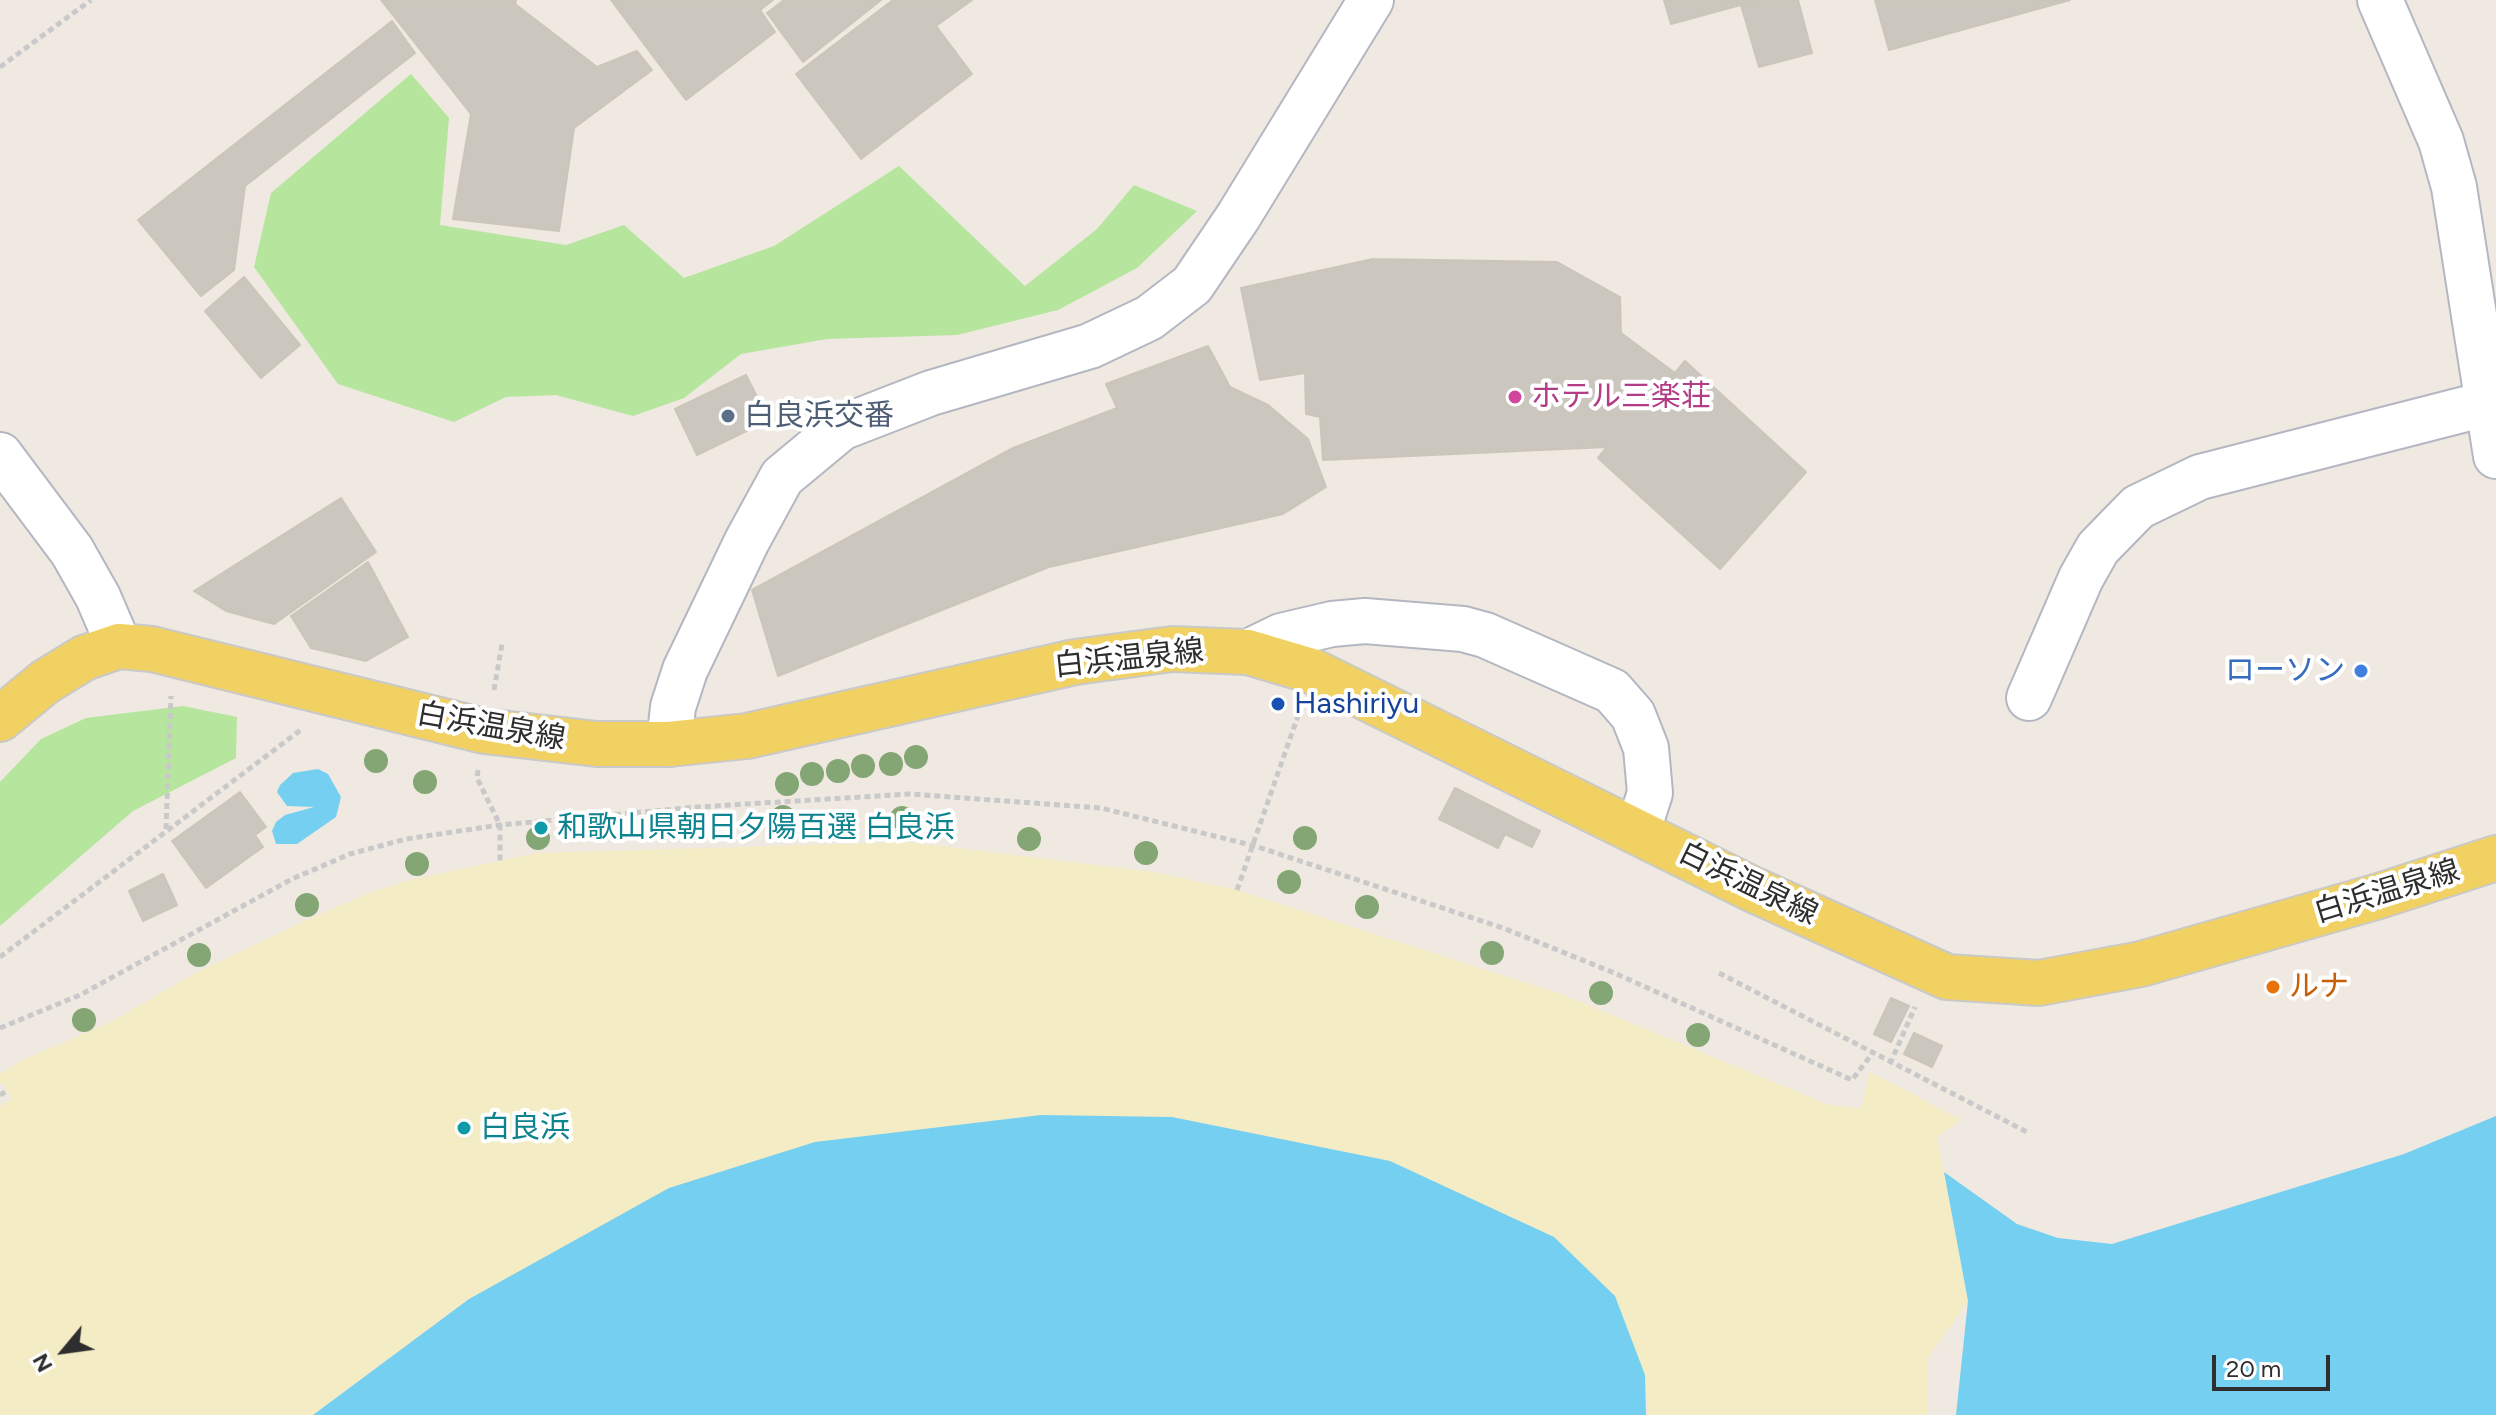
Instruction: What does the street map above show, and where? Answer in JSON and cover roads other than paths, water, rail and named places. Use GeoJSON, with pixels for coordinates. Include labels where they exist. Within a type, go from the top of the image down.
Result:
{"type":"FeatureCollection","features":[{"type":"Feature","properties":{"kind":"main road","name":"白浜温泉線"},"geometry":{"type":"LineString","coordinates":[[0,719],[45,682],[84,658],[119,646],[152,649],[484,731],[557,742],[669,744],[747,736],[1075,662],[1172,649],[1248,652],[1312,671],[1752,889],[1947,977],[2039,983],[2141,964],[2379,896],[2496,858]]}},
{"type":"Feature","properties":{"kind":"street"},"geometry":{"type":"LineString","coordinates":[[669,744],[673,707],[685,670],[747,541],[782,477],[841,428],[931,393],[1090,346],[1149,318],[1192,285],[1238,217],[1371,0]]}},
{"type":"Feature","properties":{"kind":"street"},"geometry":{"type":"LineString","coordinates":[[2380,0],[2446,156],[2490,389],[2496,456]]}},
{"type":"Feature","properties":{"kind":"street"},"geometry":{"type":"LineString","coordinates":[[2029,698],[2081,578],[2098,548],[2138,507],[2200,477],[2490,389]]}},
{"type":"Feature","properties":{"kind":"street"},"geometry":{"type":"LineString","coordinates":[[0,455],[72,551],[98,597],[119,646]]}},
{"type":"Feature","properties":{"kind":"street"},"geometry":{"type":"LineString","coordinates":[[1248,652],[1290,633],[1332,624],[1365,621],[1463,629],[1485,635],[1612,691],[1633,715],[1646,748],[1650,793],[1638,830]]}},
{"type":"Feature","properties":{"kind":"water"},"geometry":{"type":"Polygon","coordinates":[[[318,769],[328,774],[341,797],[336,817],[297,844],[276,844],[272,831],[276,822],[285,815],[314,807],[287,806],[277,792],[280,785],[293,773],[318,769]]]}},
{"type":"Feature","properties":{"kind":"water"},"geometry":{"type":"Polygon","coordinates":[[[1041,1115],[1172,1117],[1390,1161],[1554,1237],[1615,1296],[1645,1375],[1646,1415],[313,1415],[469,1299],[669,1188],[815,1142],[1041,1115]]]}},
{"type":"Feature","properties":{"kind":"water"},"geometry":{"type":"Polygon","coordinates":[[[2496,1116],[2496,1415],[1956,1415],[1968,1301],[1944,1172],[2017,1224],[2058,1238],[2112,1244],[2404,1154],[2496,1116]]]}},
{"type":"Feature","properties":{"kind":"place","name":"ホテル三楽荘"},"geometry":{"type":"Point","coordinates":[1515,397]}},
{"type":"Feature","properties":{"kind":"place","name":"白良浜交番"},"geometry":{"type":"Point","coordinates":[728,416]}},
{"type":"Feature","properties":{"kind":"place","name":"ローソン"},"geometry":{"type":"Point","coordinates":[2361,671]}},
{"type":"Feature","properties":{"kind":"place","name":"Hashiriyu"},"geometry":{"type":"Point","coordinates":[1278,704]}},
{"type":"Feature","properties":{"kind":"place","name":"和歌山県朝日夕陽百選 白良浜"},"geometry":{"type":"Point","coordinates":[541,828]}},
{"type":"Feature","properties":{"kind":"place","name":"ルナ"},"geometry":{"type":"Point","coordinates":[2273,987]}},
{"type":"Feature","properties":{"kind":"place","name":"白良浜"},"geometry":{"type":"Point","coordinates":[464,1128]}}]}
